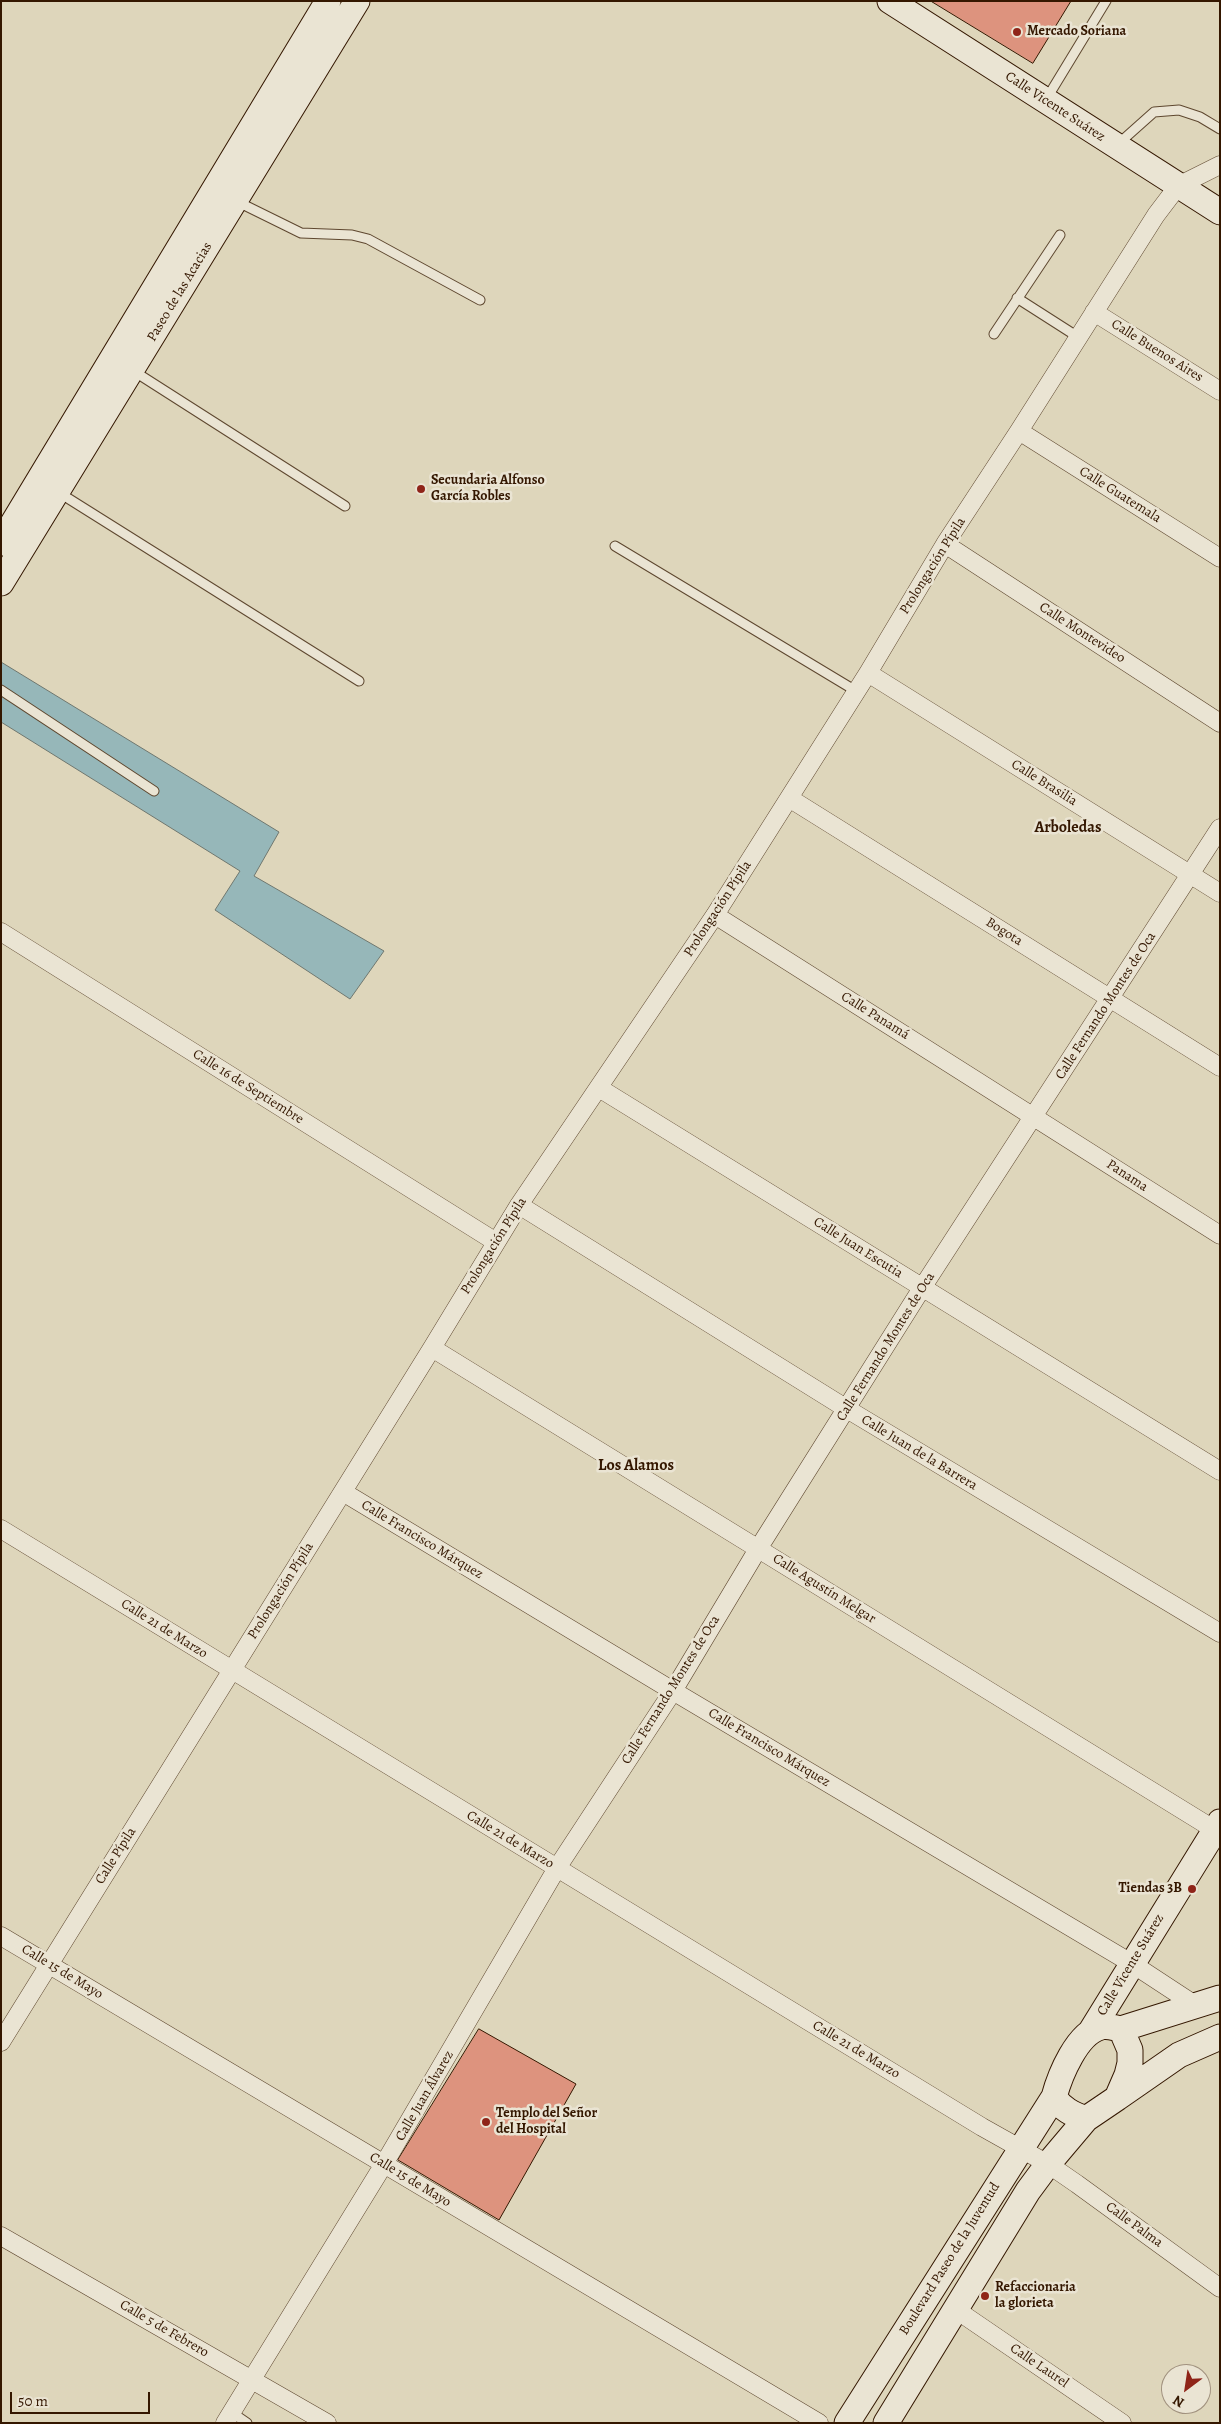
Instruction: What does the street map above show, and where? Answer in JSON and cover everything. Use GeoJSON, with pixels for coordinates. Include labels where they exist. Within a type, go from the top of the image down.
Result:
{"type":"FeatureCollection","features":[{"type":"Feature","properties":{"kind":"main road","name":"Paseo de las Acacias"},"geometry":{"type":"LineString","coordinates":[[1,543],[328,1]]}},
{"type":"Feature","properties":{"kind":"main road","name":"Paseo de las Acacias"},"geometry":{"type":"LineString","coordinates":[[1,584],[358,1]]}},
{"type":"Feature","properties":{"kind":"main road","name":"Calle Vicente Suárez"},"geometry":{"type":"LineString","coordinates":[[890,1],[1220,212]]}},
{"type":"Feature","properties":{"kind":"main road","name":"Calle Vicente Suárez"},"geometry":{"type":"LineString","coordinates":[[1091,2031],[1131,1963],[1218,1826]]}},
{"type":"Feature","properties":{"kind":"main road"},"geometry":{"type":"LineString","coordinates":[[1086,2120],[1072,2114],[1060,2105],[1054,2097],[1064,2070],[1076,2048],[1091,2031],[1104,2026],[1121,2029],[1220,1998]]}},
{"type":"Feature","properties":{"kind":"main road"},"geometry":{"type":"LineString","coordinates":[[1116,2098],[1130,2063],[1128,2042],[1121,2029]]}},
{"type":"Feature","properties":{"kind":"main road"},"geometry":{"type":"LineString","coordinates":[[886,2423],[1028,2191],[1048,2164],[1086,2120],[1179,2055],[1220,2037]]}},
{"type":"Feature","properties":{"kind":"main road","name":"Boulevard Paseo de la Juventud"},"geometry":{"type":"LineString","coordinates":[[847,2423],[1054,2097]]}},
{"type":"Feature","properties":{"kind":"street","name":"Prolongación Pípila"},"geometry":{"type":"LineString","coordinates":[[232,1671],[496,1242],[715,914],[868,673],[945,544],[1094,312],[1178,186],[1220,165]]}},
{"type":"Feature","properties":{"kind":"street","name":"Calle Buenos Aires"},"geometry":{"type":"LineString","coordinates":[[1094,312],[1220,391]]}},
{"type":"Feature","properties":{"kind":"street","name":"Calle Guatemala"},"geometry":{"type":"LineString","coordinates":[[1019,431],[1220,558]]}},
{"type":"Feature","properties":{"kind":"street","name":"Calle Montevideo"},"geometry":{"type":"LineString","coordinates":[[945,544],[1220,722]]}},
{"type":"Feature","properties":{"kind":"street","name":"Calle Brasilia"},"geometry":{"type":"LineString","coordinates":[[868,673],[1220,893]]}},
{"type":"Feature","properties":{"kind":"street","name":"Bogota"},"geometry":{"type":"LineString","coordinates":[[789,798],[1220,1066]]}},
{"type":"Feature","properties":{"kind":"street","name":"Calle Fernando Montes de Oca"},"geometry":{"type":"LineString","coordinates":[[557,1868],[673,1691],[758,1549],[922,1288],[1035,1117],[1220,828]]}},
{"type":"Feature","properties":{"kind":"street","name":"Calle Panamá"},"geometry":{"type":"LineString","coordinates":[[715,914],[1035,1117]]}},
{"type":"Feature","properties":{"kind":"street","name":"Calle 16 de Septiembre"},"geometry":{"type":"LineString","coordinates":[[1,932],[496,1242]]}},
{"type":"Feature","properties":{"kind":"street","name":"Calle Juan Escutia"},"geometry":{"type":"LineString","coordinates":[[599,1088],[1220,1472]]}},
{"type":"Feature","properties":{"kind":"street","name":"Panama"},"geometry":{"type":"LineString","coordinates":[[1035,1117],[1220,1235]]}},
{"type":"Feature","properties":{"kind":"street","name":"Calle Juan de la Barrera"},"geometry":{"type":"LineString","coordinates":[[520,1205],[847,1409],[1220,1633]]}},
{"type":"Feature","properties":{"kind":"street","name":"Calle Agustín Melgar"},"geometry":{"type":"LineString","coordinates":[[432,1348],[758,1549],[1218,1826]]}},
{"type":"Feature","properties":{"kind":"street","name":"Calle Francisco Márquez"},"geometry":{"type":"LineString","coordinates":[[343,1492],[673,1691],[1131,1963],[1195,2005]]}},
{"type":"Feature","properties":{"kind":"street","name":"Calle 21 de Marzo"},"geometry":{"type":"LineString","coordinates":[[1,1529],[232,1671],[1048,2164]]}},
{"type":"Feature","properties":{"kind":"street","name":"Calle Pípila"},"geometry":{"type":"LineString","coordinates":[[1,2042],[232,1671]]}},
{"type":"Feature","properties":{"kind":"street","name":"Calle Juan Álvarez"},"geometry":{"type":"LineString","coordinates":[[228,2418],[384,2164],[557,1868]]}},
{"type":"Feature","properties":{"kind":"street","name":"Calle 15 de Mayo"},"geometry":{"type":"LineString","coordinates":[[1,1936],[819,2423]]}},
{"type":"Feature","properties":{"kind":"street","name":"Calle Palma"},"geometry":{"type":"LineString","coordinates":[[1048,2164],[1220,2288]]}},
{"type":"Feature","properties":{"kind":"street","name":"Calle 5 de Febrero"},"geometry":{"type":"LineString","coordinates":[[1,2236],[326,2423]]}},
{"type":"Feature","properties":{"kind":"street","name":"Calle Laurel"},"geometry":{"type":"LineString","coordinates":[[955,2309],[1122,2423]]}},
{"type":"Feature","properties":{"kind":"lane"},"geometry":{"type":"LineString","coordinates":[[1045,100],[1106,1]]}},
{"type":"Feature","properties":{"kind":"lane"},"geometry":{"type":"LineString","coordinates":[[1116,146],[1154,112],[1179,110],[1200,117],[1220,129]]}},
{"type":"Feature","properties":{"kind":"lane"},"geometry":{"type":"LineString","coordinates":[[236,201],[301,233],[352,235],[368,239],[480,300]]}},
{"type":"Feature","properties":{"kind":"lane"},"geometry":{"type":"LineString","coordinates":[[994,334],[1060,235]]}},
{"type":"Feature","properties":{"kind":"lane"},"geometry":{"type":"LineString","coordinates":[[1017,298],[1078,337]]}},
{"type":"Feature","properties":{"kind":"lane"},"geometry":{"type":"LineString","coordinates":[[132,370],[345,506]]}},
{"type":"Feature","properties":{"kind":"lane"},"geometry":{"type":"LineString","coordinates":[[57,492],[359,681]]}},
{"type":"Feature","properties":{"kind":"lane"},"geometry":{"type":"LineString","coordinates":[[615,546],[856,692]]}},
{"type":"Feature","properties":{"kind":"lane"},"geometry":{"type":"LineString","coordinates":[[1,690],[154,791]]}},
{"type":"Feature","properties":{"kind":"lane"},"geometry":{"type":"LineString","coordinates":[[228,2418],[247,2423]]}},
{"type":"Feature","properties":{"kind":"water"},"geometry":{"type":"Polygon","coordinates":[[[1,662],[279,832],[254,876],[384,951],[350,999],[215,910],[240,871],[1,722],[1,662]]]}},
{"type":"Feature","properties":{"kind":"building","name":"Mercado Soriana"},"geometry":{"type":"Polygon","coordinates":[[[931,1],[1071,1],[1033,63],[931,1]]]}},
{"type":"Feature","properties":{"kind":"building","name":"Templo del Señor del Hospital"},"geometry":{"type":"Polygon","coordinates":[[[479,2029],[576,2084],[499,2220],[398,2160],[479,2029]]]}},
{"type":"Feature","properties":{"kind":"place","name":"Mercado Soriana"},"geometry":{"type":"Point","coordinates":[1017,32]}},
{"type":"Feature","properties":{"kind":"place","name":"Secundaria Alfonso García Robles"},"geometry":{"type":"Point","coordinates":[421,489]}},
{"type":"Feature","properties":{"kind":"place","name":"Tiendas 3B"},"geometry":{"type":"Point","coordinates":[1192,1889]}},
{"type":"Feature","properties":{"kind":"place","name":"Templo del Señor del Hospital"},"geometry":{"type":"Point","coordinates":[486,2122]}},
{"type":"Feature","properties":{"kind":"place","name":"Refaccionaria la glorieta"},"geometry":{"type":"Point","coordinates":[985,2296]}},
{"type":"Feature","properties":{"kind":"district","name":"Arboledas"},"geometry":{"type":"Point","coordinates":[1068,828]}},
{"type":"Feature","properties":{"kind":"district","name":"Los Alamos"},"geometry":{"type":"Point","coordinates":[636,1466]}}]}
